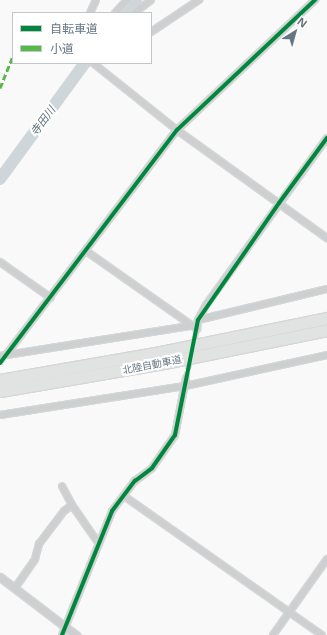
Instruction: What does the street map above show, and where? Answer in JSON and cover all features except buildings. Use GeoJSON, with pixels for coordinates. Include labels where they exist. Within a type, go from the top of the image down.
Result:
{"type":"FeatureCollection","features":[{"type":"Feature","properties":{"kind":"highway"},"geometry":{"type":"LineString","coordinates":[[235,338],[327,312]]}},
{"type":"Feature","properties":{"kind":"highway","name":"北陸自動車道"},"geometry":{"type":"LineString","coordinates":[[0,380],[235,338],[327,318]]}},
{"type":"Feature","properties":{"kind":"highway","name":"北陸自動車道"},"geometry":{"type":"LineString","coordinates":[[0,391],[164,363],[326,330]]}},
{"type":"Feature","properties":{"kind":"street"},"geometry":{"type":"LineString","coordinates":[[90,12],[96,0]]}},
{"type":"Feature","properties":{"kind":"street"},"geometry":{"type":"LineString","coordinates":[[116,12],[127,0]]}},
{"type":"Feature","properties":{"kind":"street"},"geometry":{"type":"LineString","coordinates":[[135,12],[151,0]]}},
{"type":"Feature","properties":{"kind":"street"},"geometry":{"type":"LineString","coordinates":[[152,31],[199,0]]}},
{"type":"Feature","properties":{"kind":"street"},"geometry":{"type":"LineString","coordinates":[[3,355],[52,298],[177,130],[315,0]]}},
{"type":"Feature","properties":{"kind":"street"},"geometry":{"type":"LineString","coordinates":[[96,64],[177,130],[327,238]]}},
{"type":"Feature","properties":{"kind":"street"},"geometry":{"type":"LineString","coordinates":[[86,251],[190,326],[197,329],[198,320],[279,203],[327,138]]}},
{"type":"Feature","properties":{"kind":"street"},"geometry":{"type":"LineString","coordinates":[[0,262],[52,298]]}},
{"type":"Feature","properties":{"kind":"street"},"geometry":{"type":"LineString","coordinates":[[198,320],[327,290]]}},
{"type":"Feature","properties":{"kind":"street"},"geometry":{"type":"LineString","coordinates":[[3,355],[190,326]]}},
{"type":"Feature","properties":{"kind":"street"},"geometry":{"type":"LineString","coordinates":[[0,415],[184,386],[327,355]]}},
{"type":"Feature","properties":{"kind":"street"},"geometry":{"type":"LineString","coordinates":[[62,635],[112,511],[136,481],[152,468],[172,440],[180,418],[186,378]]}},
{"type":"Feature","properties":{"kind":"street"},"geometry":{"type":"LineString","coordinates":[[62,486],[72,505],[99,544]]}},
{"type":"Feature","properties":{"kind":"street"},"geometry":{"type":"LineString","coordinates":[[124,496],[322,635]]}},
{"type":"Feature","properties":{"kind":"street"},"geometry":{"type":"LineString","coordinates":[[15,588],[35,559],[39,544],[64,511],[72,505]]}},
{"type":"Feature","properties":{"kind":"street"},"geometry":{"type":"LineString","coordinates":[[273,635],[327,559]]}},
{"type":"Feature","properties":{"kind":"street"},"geometry":{"type":"LineString","coordinates":[[0,577],[76,635]]}},
{"type":"Feature","properties":{"kind":"waterway","name":"寺田川"},"geometry":{"type":"LineString","coordinates":[[126,12],[136,0]]}},
{"type":"Feature","properties":{"kind":"waterway","name":"寺田川"},"geometry":{"type":"LineString","coordinates":[[0,179],[84,64]]}},
{"type":"Feature","properties":{"kind":"tunnel"},"geometry":{"type":"LineString","coordinates":[[193,347],[197,329]]}},
{"type":"Feature","properties":{"kind":"tunnel"},"geometry":{"type":"LineString","coordinates":[[0,363],[6,355]]}},
{"type":"Feature","properties":{"kind":"tunnel"},"geometry":{"type":"LineString","coordinates":[[186,378],[191,356]]}},
{"type":"Feature","properties":{"kind":"marked path"},"geometry":{"type":"LineString","coordinates":[[0,88],[12,58]]}},
{"type":"Feature","properties":{"kind":"cycle path"},"geometry":{"type":"LineString","coordinates":[[0,363],[177,130],[315,0]]}},
{"type":"Feature","properties":{"kind":"cycle path"},"geometry":{"type":"LineString","coordinates":[[62,635],[112,511],[135,481],[152,468],[175,435],[198,320],[279,203],[327,138]]}}]}
